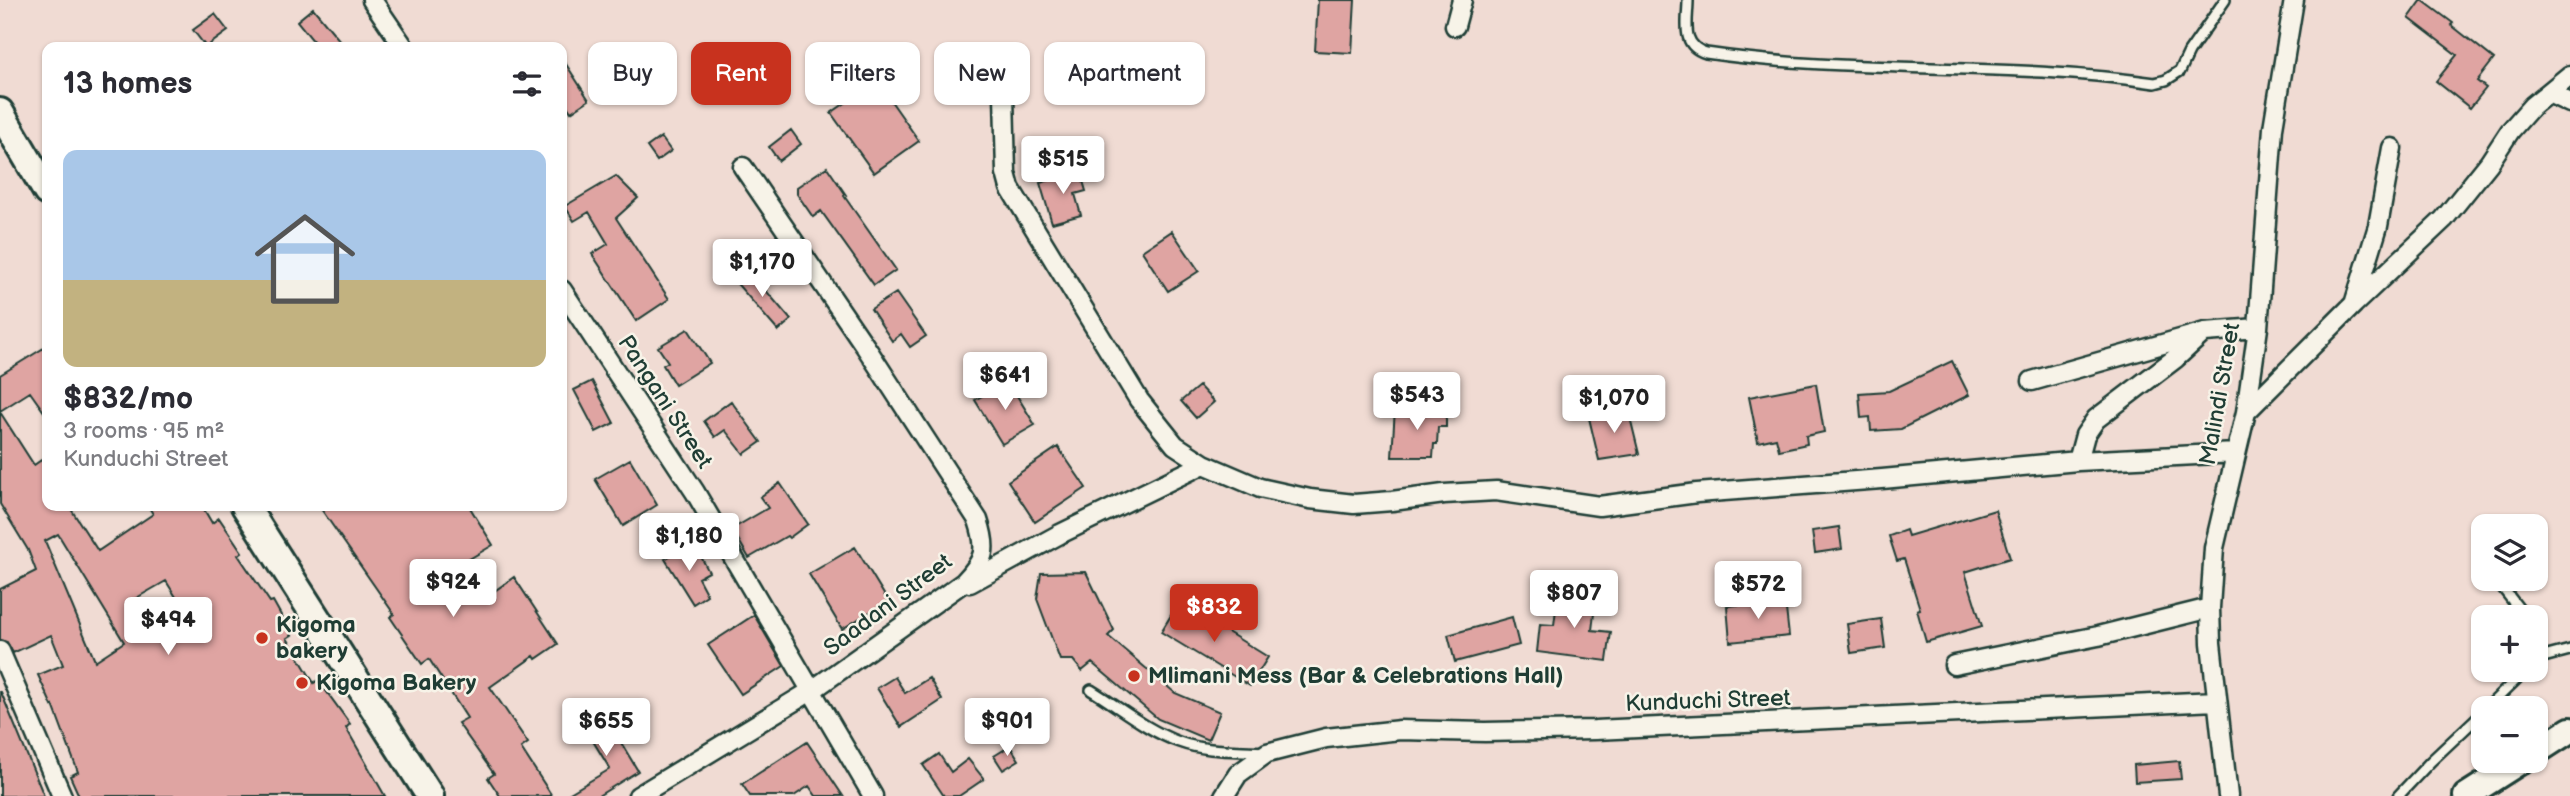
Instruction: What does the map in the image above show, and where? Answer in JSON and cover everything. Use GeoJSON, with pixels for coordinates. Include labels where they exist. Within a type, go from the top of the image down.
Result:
{"type":"FeatureCollection","features":[{"type":"Feature","properties":{"kind":"main road"},"geometry":{"type":"LineString","coordinates":[[0,112],[42,183]]}},
{"type":"Feature","properties":{"kind":"main road"},"geometry":{"type":"LineString","coordinates":[[249,511],[430,796]]}},
{"type":"Feature","properties":{"kind":"street"},"geometry":{"type":"LineString","coordinates":[[372,0],[401,42]]}},
{"type":"Feature","properties":{"kind":"street"},"geometry":{"type":"LineString","coordinates":[[1455,26],[1462,0]]}},
{"type":"Feature","properties":{"kind":"street","name":"Malindi Street"},"geometry":{"type":"LineString","coordinates":[[2228,796],[2216,701],[2210,608],[2214,548],[2246,412],[2258,328],[2273,128],[2294,0]]}},
{"type":"Feature","properties":{"kind":"street"},"geometry":{"type":"LineString","coordinates":[[2246,412],[2444,219],[2489,163],[2510,131],[2532,106],[2570,75]]}},
{"type":"Feature","properties":{"kind":"street"},"geometry":{"type":"LineString","coordinates":[[2549,93],[2570,103]]}},
{"type":"Feature","properties":{"kind":"street"},"geometry":{"type":"LineString","coordinates":[[1003,105],[1006,173],[1010,188],[1139,400],[1175,444],[1204,464],[1260,488],[1310,499],[1343,502],[1392,501],[1496,491],[1599,506],[1697,493],[2078,461],[2236,453]]}},
{"type":"Feature","properties":{"kind":"street"},"geometry":{"type":"LineString","coordinates":[[2354,304],[2378,226],[2392,148]]}},
{"type":"Feature","properties":{"kind":"street","name":"Saadani Street"},"geometry":{"type":"LineString","coordinates":[[638,796],[811,691],[941,600],[979,565],[983,544],[978,520],[872,356],[743,167]]}},
{"type":"Feature","properties":{"kind":"street","name":"Pangani Street"},"geometry":{"type":"LineString","coordinates":[[567,298],[695,492],[873,796]]}},
{"type":"Feature","properties":{"kind":"street"},"geometry":{"type":"LineString","coordinates":[[2032,381],[2205,332],[2258,328]]}},
{"type":"Feature","properties":{"kind":"street"},"geometry":{"type":"LineString","coordinates":[[2078,461],[2085,435],[2096,419],[2176,358],[2205,332]]}},
{"type":"Feature","properties":{"kind":"street"},"geometry":{"type":"LineString","coordinates":[[941,600],[1060,534],[1204,464]]}},
{"type":"Feature","properties":{"kind":"street"},"geometry":{"type":"LineString","coordinates":[[1954,665],[2098,636],[2210,608]]}},
{"type":"Feature","properties":{"kind":"street"},"geometry":{"type":"LineString","coordinates":[[0,651],[62,796]]}},
{"type":"Feature","properties":{"kind":"street","name":"Kunduchi Street"},"geometry":{"type":"LineString","coordinates":[[1224,796],[1238,774],[1270,752],[1326,738],[1400,730],[1595,730],[2216,701]]}},
{"type":"Feature","properties":{"kind":"street"},"geometry":{"type":"LineString","coordinates":[[2548,744],[2570,730]]}},
{"type":"Feature","properties":{"kind":"street"},"geometry":{"type":"LineString","coordinates":[[2466,796],[2502,773]]}},
{"type":"Feature","properties":{"kind":"lane"},"geometry":{"type":"LineString","coordinates":[[1688,0],[1687,34],[1690,43],[1706,53],[1878,68],[2031,72],[2155,83],[2180,71],[2189,51],[2225,0]]}},
{"type":"Feature","properties":{"kind":"lane"},"geometry":{"type":"LineString","coordinates":[[2505,591],[2516,605]]}},
{"type":"Feature","properties":{"kind":"lane"},"geometry":{"type":"LineString","coordinates":[[2548,655],[2570,650]]}},
{"type":"Feature","properties":{"kind":"lane"},"geometry":{"type":"LineString","coordinates":[[2499,696],[2514,682]]}},
{"type":"Feature","properties":{"kind":"lane"},"geometry":{"type":"LineString","coordinates":[[1091,690],[1165,736],[1182,743],[1270,752]]}},
{"type":"Feature","properties":{"kind":"lane"},"geometry":{"type":"LineString","coordinates":[[2399,796],[2471,723]]}},
{"type":"Feature","properties":{"kind":"building"},"geometry":{"type":"Polygon","coordinates":[[[1318,0],[1355,0],[1352,53],[1315,51],[1318,0]]]}},
{"type":"Feature","properties":{"kind":"building"},"geometry":{"type":"Polygon","coordinates":[[[2422,0],[2494,59],[2477,81],[2486,88],[2470,108],[2436,81],[2457,55],[2409,18],[2422,0]]]}},
{"type":"Feature","properties":{"kind":"building"},"geometry":{"type":"Polygon","coordinates":[[[313,8],[341,42],[314,42],[297,21],[313,8]]]}},
{"type":"Feature","properties":{"kind":"building"},"geometry":{"type":"Polygon","coordinates":[[[215,14],[228,31],[213,42],[202,42],[193,30],[215,14]]]}},
{"type":"Feature","properties":{"kind":"building"},"geometry":{"type":"Polygon","coordinates":[[[567,66],[588,98],[571,112],[567,106],[567,66]]]}},
{"type":"Feature","properties":{"kind":"building"},"geometry":{"type":"Polygon","coordinates":[[[842,105],[894,105],[919,141],[874,173],[831,113],[842,105]]]}},
{"type":"Feature","properties":{"kind":"building"},"geometry":{"type":"Polygon","coordinates":[[[791,130],[801,144],[779,161],[769,147],[791,130]]]}},
{"type":"Feature","properties":{"kind":"building"},"geometry":{"type":"Polygon","coordinates":[[[661,137],[671,151],[657,161],[647,147],[661,137]]]}},
{"type":"Feature","properties":{"kind":"building"},"geometry":{"type":"Polygon","coordinates":[[[827,167],[896,270],[874,285],[821,211],[813,217],[797,194],[797,187],[827,167]]]}},
{"type":"Feature","properties":{"kind":"building"},"geometry":{"type":"Polygon","coordinates":[[[1080,171],[1086,191],[1075,194],[1081,215],[1052,223],[1040,183],[1080,171]]]}},
{"type":"Feature","properties":{"kind":"building"},"geometry":{"type":"Polygon","coordinates":[[[616,176],[638,198],[616,218],[669,299],[636,321],[592,254],[608,244],[589,212],[574,221],[567,205],[616,176]]]}},
{"type":"Feature","properties":{"kind":"building"},"geometry":{"type":"Polygon","coordinates":[[[1172,231],[1199,271],[1168,291],[1142,251],[1172,231]]]}},
{"type":"Feature","properties":{"kind":"building"},"geometry":{"type":"Polygon","coordinates":[[[746,267],[791,320],[778,331],[732,278],[746,267]]]}},
{"type":"Feature","properties":{"kind":"building"},"geometry":{"type":"Polygon","coordinates":[[[896,293],[926,336],[910,347],[901,334],[892,341],[871,309],[896,293]]]}},
{"type":"Feature","properties":{"kind":"building"},"geometry":{"type":"Polygon","coordinates":[[[688,329],[710,363],[675,385],[663,365],[668,362],[658,347],[688,329]]]}},
{"type":"Feature","properties":{"kind":"building"},"geometry":{"type":"Polygon","coordinates":[[[42,349],[42,409],[30,392],[0,411],[0,375],[42,349]]]}},
{"type":"Feature","properties":{"kind":"building"},"geometry":{"type":"Polygon","coordinates":[[[1952,361],[1969,395],[1901,429],[1871,431],[1870,417],[1861,418],[1859,393],[1889,391],[1952,361]]]}},
{"type":"Feature","properties":{"kind":"building"},"geometry":{"type":"Polygon","coordinates":[[[592,381],[614,423],[596,432],[574,390],[592,381]]]}},
{"type":"Feature","properties":{"kind":"building"},"geometry":{"type":"Polygon","coordinates":[[[1008,381],[1035,425],[1002,444],[975,400],[1008,381]]]}},
{"type":"Feature","properties":{"kind":"building"},"geometry":{"type":"Polygon","coordinates":[[[1816,384],[1824,432],[1806,436],[1807,444],[1779,450],[1776,438],[1758,442],[1749,397],[1816,384]]]}},
{"type":"Feature","properties":{"kind":"building"},"geometry":{"type":"Polygon","coordinates":[[[1199,386],[1214,402],[1196,418],[1181,401],[1199,386]]]}},
{"type":"Feature","properties":{"kind":"building"},"geometry":{"type":"Polygon","coordinates":[[[731,401],[761,442],[744,454],[725,430],[715,437],[704,421],[731,401]]]}},
{"type":"Feature","properties":{"kind":"building"},"geometry":{"type":"Polygon","coordinates":[[[1395,408],[1446,410],[1446,427],[1438,427],[1433,457],[1392,457],[1395,408]]]}},
{"type":"Feature","properties":{"kind":"building"},"geometry":{"type":"Polygon","coordinates":[[[1628,409],[1639,454],[1599,460],[1589,418],[1628,409]]]}},
{"type":"Feature","properties":{"kind":"building"},"geometry":{"type":"Polygon","coordinates":[[[0,412],[34,465],[42,459],[42,511],[72,511],[98,551],[153,514],[151,511],[205,511],[212,523],[219,518],[242,552],[238,555],[270,602],[273,601],[292,635],[287,638],[314,683],[318,680],[350,724],[346,728],[385,796],[79,796],[70,776],[78,772],[53,705],[38,675],[63,665],[51,635],[13,653],[7,642],[0,640],[0,589],[36,571],[28,550],[0,504],[0,412]],[[58,534],[45,541],[95,661],[124,642],[58,534]],[[166,581],[126,604],[145,634],[184,610],[166,581]]]}},
{"type":"Feature","properties":{"kind":"building"},"geometry":{"type":"Polygon","coordinates":[[[1058,447],[1086,488],[1035,522],[1008,481],[1058,447]]]}},
{"type":"Feature","properties":{"kind":"building"},"geometry":{"type":"Polygon","coordinates":[[[630,459],[657,505],[623,526],[595,479],[630,459]]]}},
{"type":"Feature","properties":{"kind":"building"},"geometry":{"type":"Polygon","coordinates":[[[780,483],[808,524],[789,538],[787,536],[749,558],[732,529],[768,508],[760,497],[780,483]]]}},
{"type":"Feature","properties":{"kind":"building"},"geometry":{"type":"Polygon","coordinates":[[[1995,510],[2010,558],[1965,572],[1982,626],[1926,642],[1917,610],[1920,609],[1904,559],[1897,561],[1889,536],[1906,530],[1908,536],[1995,510]]]}},
{"type":"Feature","properties":{"kind":"building"},"geometry":{"type":"Polygon","coordinates":[[[322,511],[472,511],[493,545],[466,561],[489,595],[514,577],[558,644],[536,659],[534,656],[490,687],[528,743],[521,748],[552,796],[500,796],[488,778],[494,774],[458,723],[467,718],[429,659],[422,664],[390,617],[394,614],[322,511]]]}},
{"type":"Feature","properties":{"kind":"building"},"geometry":{"type":"Polygon","coordinates":[[[1839,527],[1842,549],[1815,553],[1812,531],[1839,527]]]}},
{"type":"Feature","properties":{"kind":"building"},"geometry":{"type":"Polygon","coordinates":[[[696,547],[709,572],[698,578],[707,595],[693,604],[665,559],[678,551],[683,554],[696,547]]]}},
{"type":"Feature","properties":{"kind":"building"},"geometry":{"type":"Polygon","coordinates":[[[855,547],[888,601],[842,629],[809,574],[855,547]]]}},
{"type":"Feature","properties":{"kind":"building"},"geometry":{"type":"Polygon","coordinates":[[[1086,572],[1114,630],[1108,636],[1175,693],[1220,712],[1208,740],[1158,719],[1092,663],[1082,671],[1073,660],[1060,660],[1037,599],[1041,573],[1086,572]]]}},
{"type":"Feature","properties":{"kind":"building"},"geometry":{"type":"Polygon","coordinates":[[[1558,593],[1596,597],[1592,630],[1611,632],[1607,661],[1537,652],[1540,624],[1554,625],[1558,593]]]}},
{"type":"Feature","properties":{"kind":"building"},"geometry":{"type":"Polygon","coordinates":[[[1785,600],[1789,636],[1730,642],[1727,606],[1785,600]]]}},
{"type":"Feature","properties":{"kind":"building"},"geometry":{"type":"Polygon","coordinates":[[[1179,602],[1268,657],[1250,686],[1161,632],[1179,602]]]}},
{"type":"Feature","properties":{"kind":"building"},"geometry":{"type":"Polygon","coordinates":[[[754,615],[784,666],[741,694],[708,645],[754,615]]]}},
{"type":"Feature","properties":{"kind":"building"},"geometry":{"type":"Polygon","coordinates":[[[1512,617],[1519,645],[1455,662],[1448,635],[1512,617]]]}},
{"type":"Feature","properties":{"kind":"building"},"geometry":{"type":"Polygon","coordinates":[[[1881,619],[1885,648],[1851,653],[1847,624],[1881,619]]]}},
{"type":"Feature","properties":{"kind":"building"},"geometry":{"type":"Polygon","coordinates":[[[895,677],[905,693],[929,678],[942,700],[901,727],[877,688],[895,677]]]}},
{"type":"Feature","properties":{"kind":"building"},"geometry":{"type":"Polygon","coordinates":[[[1,692],[44,796],[0,796],[1,692]]]}},
{"type":"Feature","properties":{"kind":"building"},"geometry":{"type":"Polygon","coordinates":[[[602,711],[638,771],[598,796],[565,796],[610,769],[582,723],[602,711]]]}},
{"type":"Feature","properties":{"kind":"building"},"geometry":{"type":"Polygon","coordinates":[[[807,742],[843,796],[816,796],[809,786],[794,796],[750,796],[742,784],[807,742]]]}},
{"type":"Feature","properties":{"kind":"building"},"geometry":{"type":"Polygon","coordinates":[[[1010,746],[1019,760],[1003,770],[994,756],[1010,746]]]}},
{"type":"Feature","properties":{"kind":"building"},"geometry":{"type":"Polygon","coordinates":[[[939,754],[951,772],[968,759],[984,779],[959,796],[944,796],[923,765],[939,754]]]}},
{"type":"Feature","properties":{"kind":"building"},"geometry":{"type":"Polygon","coordinates":[[[2179,761],[2181,779],[2135,782],[2134,765],[2179,761]]]}},
{"type":"Feature","properties":{"kind":"place","name":"Kigoma bakery"},"geometry":{"type":"Point","coordinates":[262,638]}},
{"type":"Feature","properties":{"kind":"place","name":"Mlimani Mess (Bar & Celebrations Hall)"},"geometry":{"type":"Point","coordinates":[1134,676]}},
{"type":"Feature","properties":{"kind":"place","name":"Kigoma Bakery"},"geometry":{"type":"Point","coordinates":[302,683]}}]}
